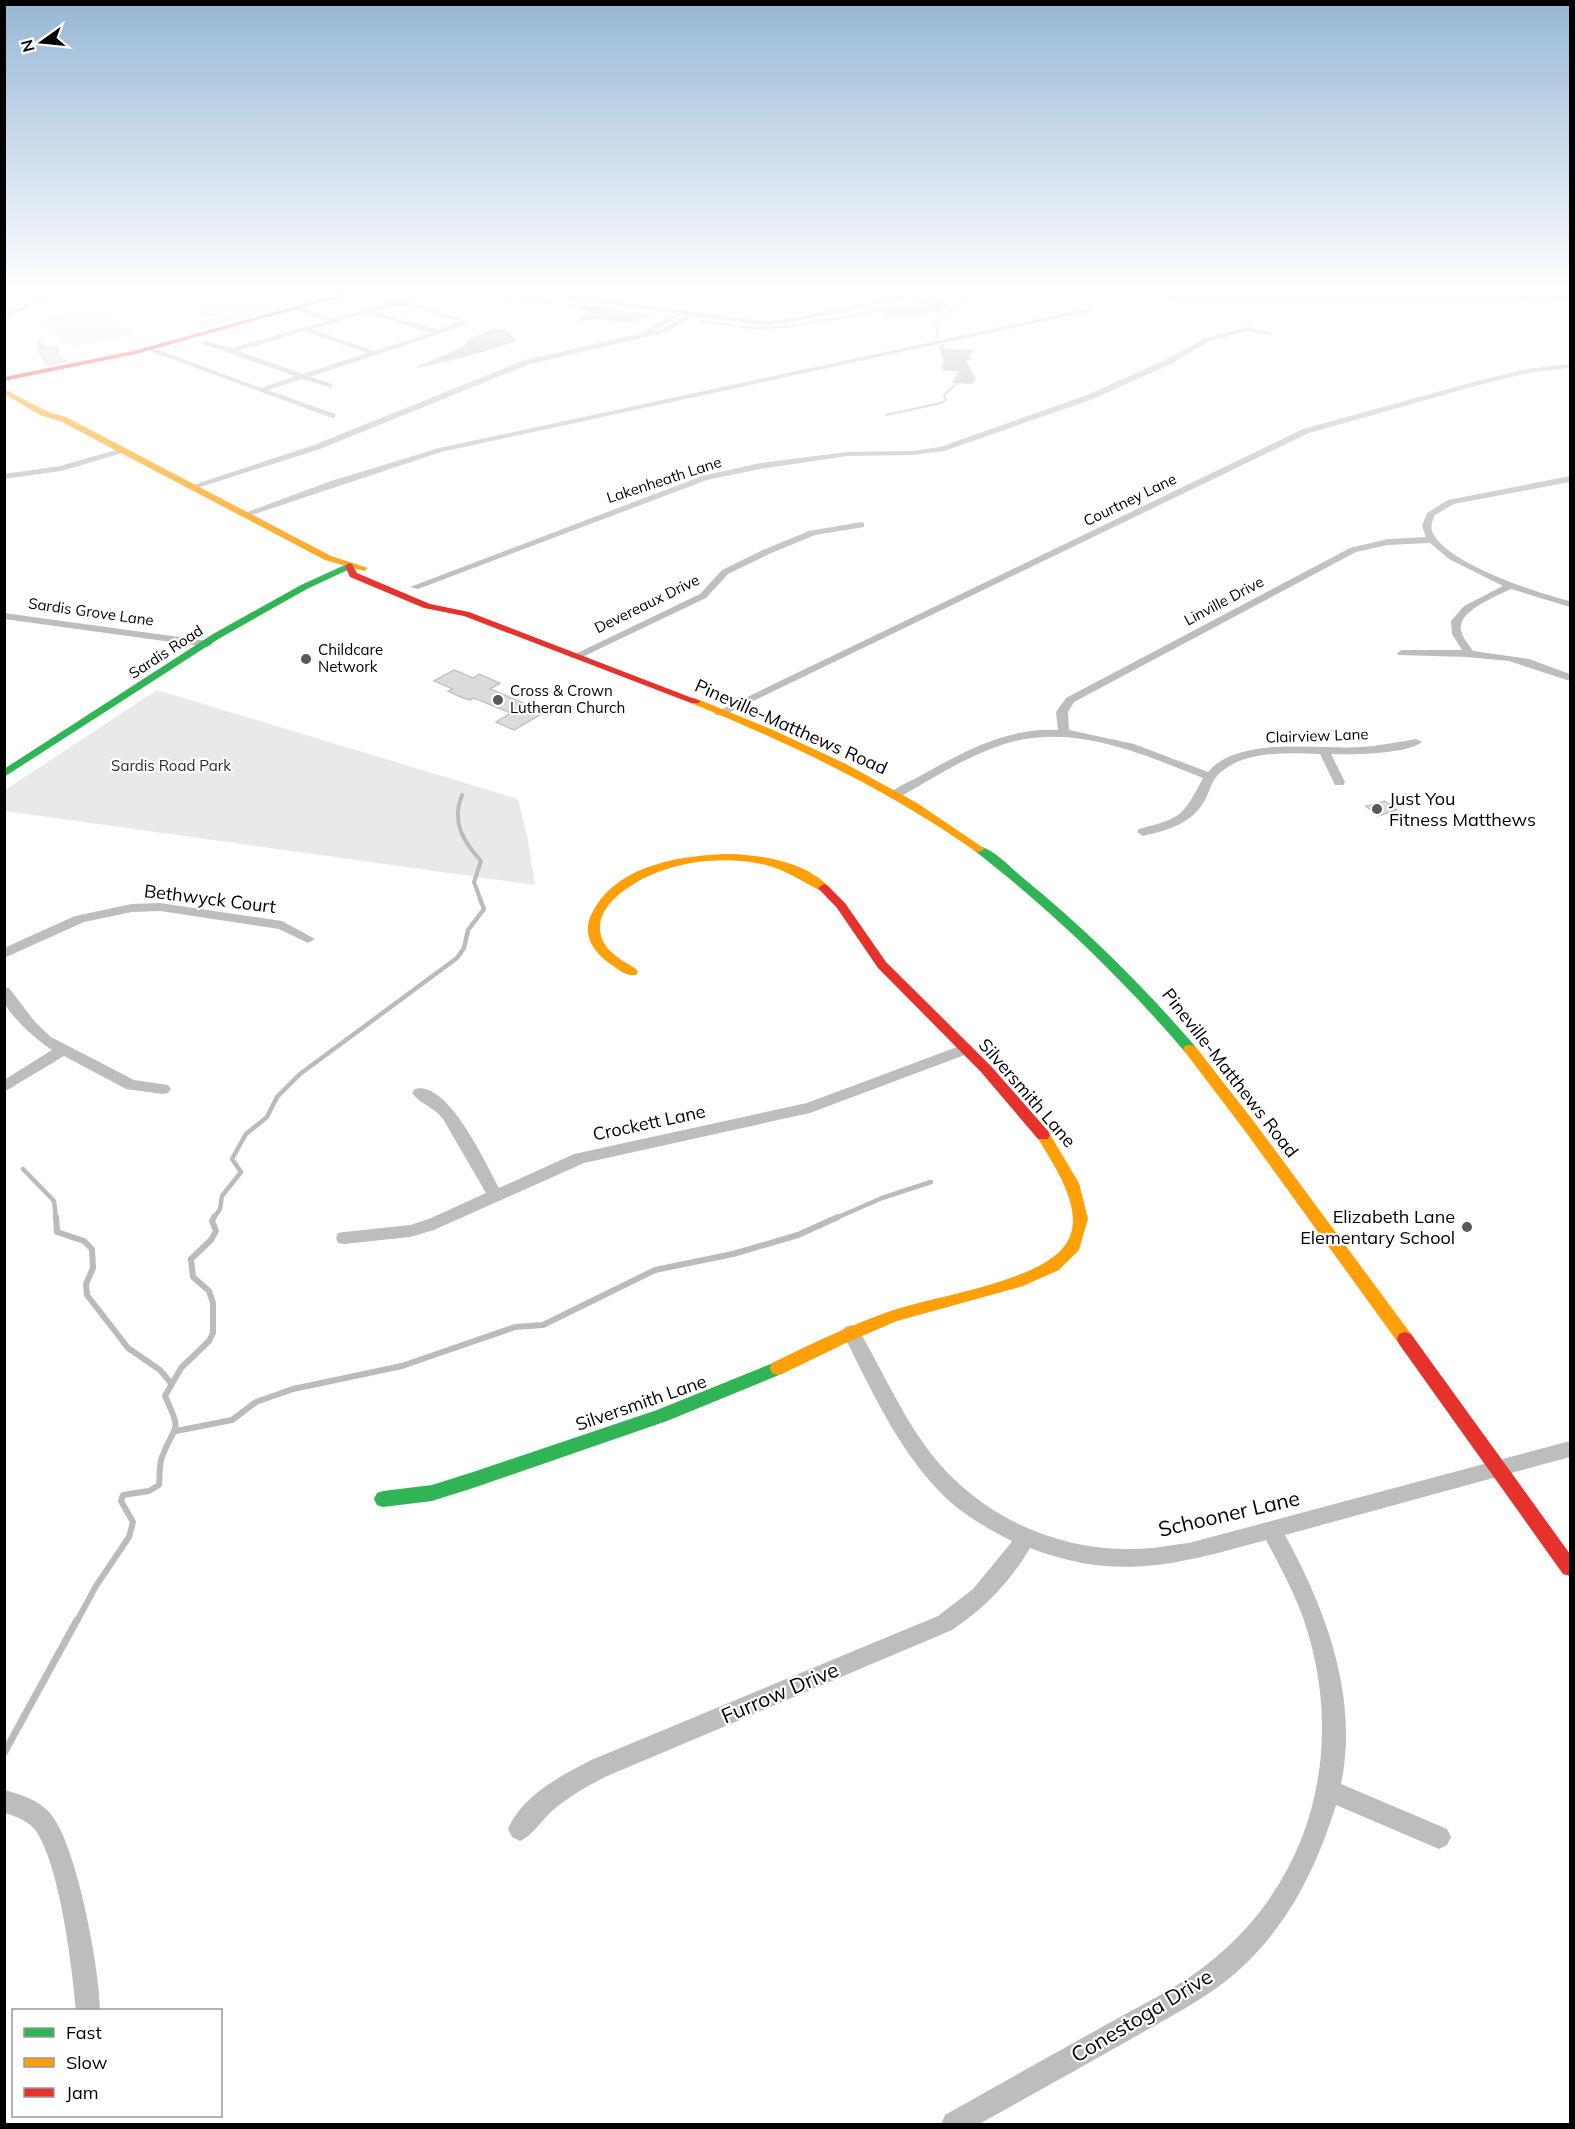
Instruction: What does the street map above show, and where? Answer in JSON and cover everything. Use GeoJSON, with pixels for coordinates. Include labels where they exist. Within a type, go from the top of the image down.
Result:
{"type":"FeatureCollection","features":[{"type":"Feature","properties":{"kind":"main road"},"geometry":{"type":"LineString","coordinates":[[24,391],[59,411],[63,419],[349,566]]}},
{"type":"Feature","properties":{"kind":"main road","name":"Pineville-Matthews Road"},"geometry":{"type":"LineString","coordinates":[[349,566],[364,568],[441,598],[443,607]]}},
{"type":"Feature","properties":{"kind":"main road","name":"Pineville-Matthews Road"},"geometry":{"type":"LineString","coordinates":[[349,566],[353,575],[427,606],[443,607],[720,713],[820,756],[894,795],[967,839],[1040,894],[1098,946],[1154,1003],[1242,1113],[1570,1568]]}},
{"type":"Feature","properties":{"kind":"main road","name":"Sardis Road"},"geometry":{"type":"LineString","coordinates":[[4,774],[281,598],[349,566]]}},
{"type":"Feature","properties":{"kind":"main road","name":"Silversmith Lane"},"geometry":{"type":"LineString","coordinates":[[383,1499],[442,1490],[720,1394],[851,1332],[908,1311],[1031,1280],[1054,1266],[1074,1242],[1083,1215],[1079,1192],[1071,1174],[1015,1101],[880,963],[838,900],[805,876],[772,864],[742,858],[705,859],[636,878],[616,889],[602,902],[593,927],[596,940],[603,951],[633,972]]}},
{"type":"Feature","properties":{"kind":"street"},"geometry":{"type":"LineString","coordinates":[[265,391],[332,416]]}},
{"type":"Feature","properties":{"kind":"street"},"geometry":{"type":"LineString","coordinates":[[194,486],[317,447],[455,391]]}},
{"type":"Feature","properties":{"kind":"street"},"geometry":{"type":"LineString","coordinates":[[246,514],[439,450],[711,391]]}},
{"type":"Feature","properties":{"kind":"street","name":"Lakenheath Lane"},"geometry":{"type":"LineString","coordinates":[[415,587],[705,478],[847,454],[913,453],[941,449],[1104,391]]}},
{"type":"Feature","properties":{"kind":"street","name":"Courtney Lane"},"geometry":{"type":"LineString","coordinates":[[720,713],[1306,431],[1449,391]]}},
{"type":"Feature","properties":{"kind":"street"},"geometry":{"type":"LineString","coordinates":[[4,477],[61,468],[123,450]]}},
{"type":"Feature","properties":{"kind":"street"},"geometry":{"type":"LineString","coordinates":[[1570,479],[1472,496],[1440,506],[1431,513],[1427,521],[1432,540],[1452,556],[1510,586],[1538,597],[1570,604]]}},
{"type":"Feature","properties":{"kind":"street","name":"Devereaux Drive"},"geometry":{"type":"LineString","coordinates":[[574,657],[703,596],[725,572],[736,566],[812,533],[841,526],[861,525]]}},
{"type":"Feature","properties":{"kind":"street","name":"Linville Drive"},"geometry":{"type":"LineString","coordinates":[[1064,733],[1062,712],[1070,700],[1226,616],[1353,550],[1388,542],[1432,540]]}},
{"type":"Feature","properties":{"kind":"street"},"geometry":{"type":"LineString","coordinates":[[1469,652],[1457,634],[1454,625],[1456,619],[1470,607],[1510,586]]}},
{"type":"Feature","properties":{"kind":"street","name":"Sardis Grove Lane"},"geometry":{"type":"LineString","coordinates":[[4,616],[208,644]]}},
{"type":"Feature","properties":{"kind":"street"},"geometry":{"type":"LineString","coordinates":[[1402,653],[1469,652],[1530,662],[1570,678]]}},
{"type":"Feature","properties":{"kind":"street"},"geometry":{"type":"LineString","coordinates":[[894,795],[991,744],[1019,736],[1064,733],[1122,743],[1209,776]]}},
{"type":"Feature","properties":{"kind":"street","name":"Clairview Lane"},"geometry":{"type":"LineString","coordinates":[[1143,832],[1169,825],[1189,813],[1209,776],[1223,764],[1254,754],[1370,751],[1416,742]]}},
{"type":"Feature","properties":{"kind":"street"},"geometry":{"type":"LineString","coordinates":[[1324,751],[1339,782]]}},
{"type":"Feature","properties":{"kind":"street","name":"Bethwyck Court"},"geometry":{"type":"LineString","coordinates":[[4,954],[80,919],[132,908],[160,907],[282,925],[308,939]]}},
{"type":"Feature","properties":{"kind":"street"},"geometry":{"type":"LineString","coordinates":[[4,990],[30,1025],[46,1040],[131,1085],[163,1089]]}},
{"type":"Feature","properties":{"kind":"street"},"geometry":{"type":"LineString","coordinates":[[4,1087],[64,1049]]}},
{"type":"Feature","properties":{"kind":"street","name":"Crockett Lane"},"geometry":{"type":"LineString","coordinates":[[344,1238],[426,1227],[449,1219],[580,1158],[810,1108],[965,1049]]}},
{"type":"Feature","properties":{"kind":"street"},"geometry":{"type":"LineString","coordinates":[[420,1093],[441,1105],[449,1115],[496,1196]]}},
{"type":"Feature","properties":{"kind":"street","name":"Schooner Lane"},"geometry":{"type":"LineString","coordinates":[[851,1332],[929,1466],[958,1494],[979,1511],[1025,1538],[1081,1554],[1136,1559],[1189,1552],[1570,1449]]}},
{"type":"Feature","properties":{"kind":"street","name":"Conestoga Drive"},"geometry":{"type":"LineString","coordinates":[[954,2124],[1200,1985],[1245,1948],[1275,1912],[1298,1874],[1323,1815],[1332,1770],[1332,1697],[1325,1654],[1305,1593],[1271,1530]]}},
{"type":"Feature","properties":{"kind":"street","name":"Furrow Drive"},"geometry":{"type":"LineString","coordinates":[[520,1829],[534,1809],[558,1789],[597,1769],[945,1623],[982,1597],[1010,1564],[1025,1538]]}},
{"type":"Feature","properties":{"kind":"street"},"geometry":{"type":"LineString","coordinates":[[1328,1790],[1439,1837]]}},
{"type":"Feature","properties":{"kind":"street"},"geometry":{"type":"LineString","coordinates":[[4,1801],[31,1811],[50,1832],[81,1949],[88,1992],[88,2009]]}},
{"type":"Feature","properties":{"kind":"green space","name":"Sardis Road Park"},"geometry":{"type":"Polygon","coordinates":[[[157,690],[518,799],[528,840],[535,885],[5,811],[5,790],[157,690]]]}},
{"type":"Feature","properties":{"kind":"building","name":"Cross & Crown Lutheran Church"},"geometry":{"type":"Polygon","coordinates":[[[454,670],[473,678],[479,674],[500,683],[490,689],[545,712],[514,730],[496,722],[511,713],[474,698],[470,700],[463,698],[448,691],[453,689],[434,681],[454,670]]]}},
{"type":"Feature","properties":{"kind":"building","name":"Just You Fitness Matthews"},"geometry":{"type":"Polygon","coordinates":[[[1385,801],[1397,810],[1378,816],[1366,806],[1385,801]]]}},
{"type":"Feature","properties":{"kind":"waterway"},"geometry":{"type":"LineString","coordinates":[[886,415],[941,403],[946,400],[944,395],[948,391]]}},
{"type":"Feature","properties":{"kind":"waterway"},"geometry":{"type":"LineString","coordinates":[[462,795],[458,822],[464,838],[481,861],[474,882],[481,901]]}},
{"type":"Feature","properties":{"kind":"waterway"},"geometry":{"type":"LineString","coordinates":[[213,1219],[220,1209],[222,1196],[241,1172],[232,1159],[246,1134],[267,1117],[277,1097],[300,1074],[457,958],[464,948],[468,930],[484,909],[480,899]]}},
{"type":"Feature","properties":{"kind":"waterway"},"geometry":{"type":"LineString","coordinates":[[23,1169],[54,1201],[56,1219]]}},
{"type":"Feature","properties":{"kind":"waterway"},"geometry":{"type":"LineString","coordinates":[[834,1219],[882,1198],[931,1182]]}},
{"type":"Feature","properties":{"kind":"waterway"},"geometry":{"type":"LineString","coordinates":[[56,1217],[57,1232],[84,1241],[92,1249],[93,1268],[86,1284],[87,1295],[128,1348],[160,1370],[171,1383]]}},
{"type":"Feature","properties":{"kind":"waterway"},"geometry":{"type":"LineString","coordinates":[[176,1431],[232,1420],[256,1402],[293,1389],[402,1366],[515,1327],[543,1325],[655,1270],[733,1254],[798,1235],[838,1217]]}},
{"type":"Feature","properties":{"kind":"waterway"},"geometry":{"type":"LineString","coordinates":[[77,1621],[96,1586],[129,1537],[133,1522],[121,1501],[123,1495],[149,1491],[159,1485],[161,1460],[175,1428],[174,1417],[165,1396],[181,1368],[209,1341],[213,1333],[213,1303],[209,1291],[193,1277],[191,1259],[211,1240],[216,1231],[213,1219]]}},
{"type":"Feature","properties":{"kind":"waterway"},"geometry":{"type":"LineString","coordinates":[[4,1753],[77,1620]]}},
{"type":"Feature","properties":{"kind":"traffic: fast"},"geometry":{"type":"LineString","coordinates":[[4,774],[216,636],[304,587],[349,566]]}},
{"type":"Feature","properties":{"kind":"traffic: fast"},"geometry":{"type":"LineString","coordinates":[[979,849],[1064,918],[1142,994],[1190,1049]]}},
{"type":"Feature","properties":{"kind":"traffic: fast"},"geometry":{"type":"LineString","coordinates":[[383,1499],[432,1493],[473,1480],[661,1416],[778,1368]]}},
{"type":"Feature","properties":{"kind":"traffic: slow"},"geometry":{"type":"LineString","coordinates":[[5,391],[45,414],[63,419],[328,558],[364,568]]}},
{"type":"Feature","properties":{"kind":"traffic: slow"},"geometry":{"type":"LineString","coordinates":[[695,701],[842,766],[913,805],[979,849]]}},
{"type":"Feature","properties":{"kind":"traffic: slow"},"geometry":{"type":"LineString","coordinates":[[632,972],[605,954],[595,938],[594,925],[596,916],[605,901],[635,878],[673,864],[729,857],[754,859],[779,865],[803,875],[824,888]]}},
{"type":"Feature","properties":{"kind":"traffic: slow"},"geometry":{"type":"LineString","coordinates":[[1190,1049],[1405,1339]]}},
{"type":"Feature","properties":{"kind":"traffic: slow"},"geometry":{"type":"LineString","coordinates":[[778,1368],[875,1323],[909,1311],[1023,1280],[1053,1266],[1074,1246],[1081,1219],[1072,1183],[1043,1135]]}},
{"type":"Feature","properties":{"kind":"traffic: jam"},"geometry":{"type":"LineString","coordinates":[[349,566],[353,575],[427,606],[466,614],[695,701]]}},
{"type":"Feature","properties":{"kind":"traffic: jam"},"geometry":{"type":"LineString","coordinates":[[824,888],[841,905],[874,956],[986,1068],[1043,1135]]}},
{"type":"Feature","properties":{"kind":"traffic: jam"},"geometry":{"type":"LineString","coordinates":[[1405,1339],[1570,1568]]}},
{"type":"Feature","properties":{"kind":"place","name":"Childcare Network"},"geometry":{"type":"Point","coordinates":[306,659]}},
{"type":"Feature","properties":{"kind":"place","name":"Cross & Crown Lutheran Church"},"geometry":{"type":"Point","coordinates":[498,700]}},
{"type":"Feature","properties":{"kind":"place","name":"Just You Fitness Matthews"},"geometry":{"type":"Point","coordinates":[1377,809]}},
{"type":"Feature","properties":{"kind":"place","name":"Elizabeth Lane Elementary School"},"geometry":{"type":"Point","coordinates":[1467,1227]}}]}
